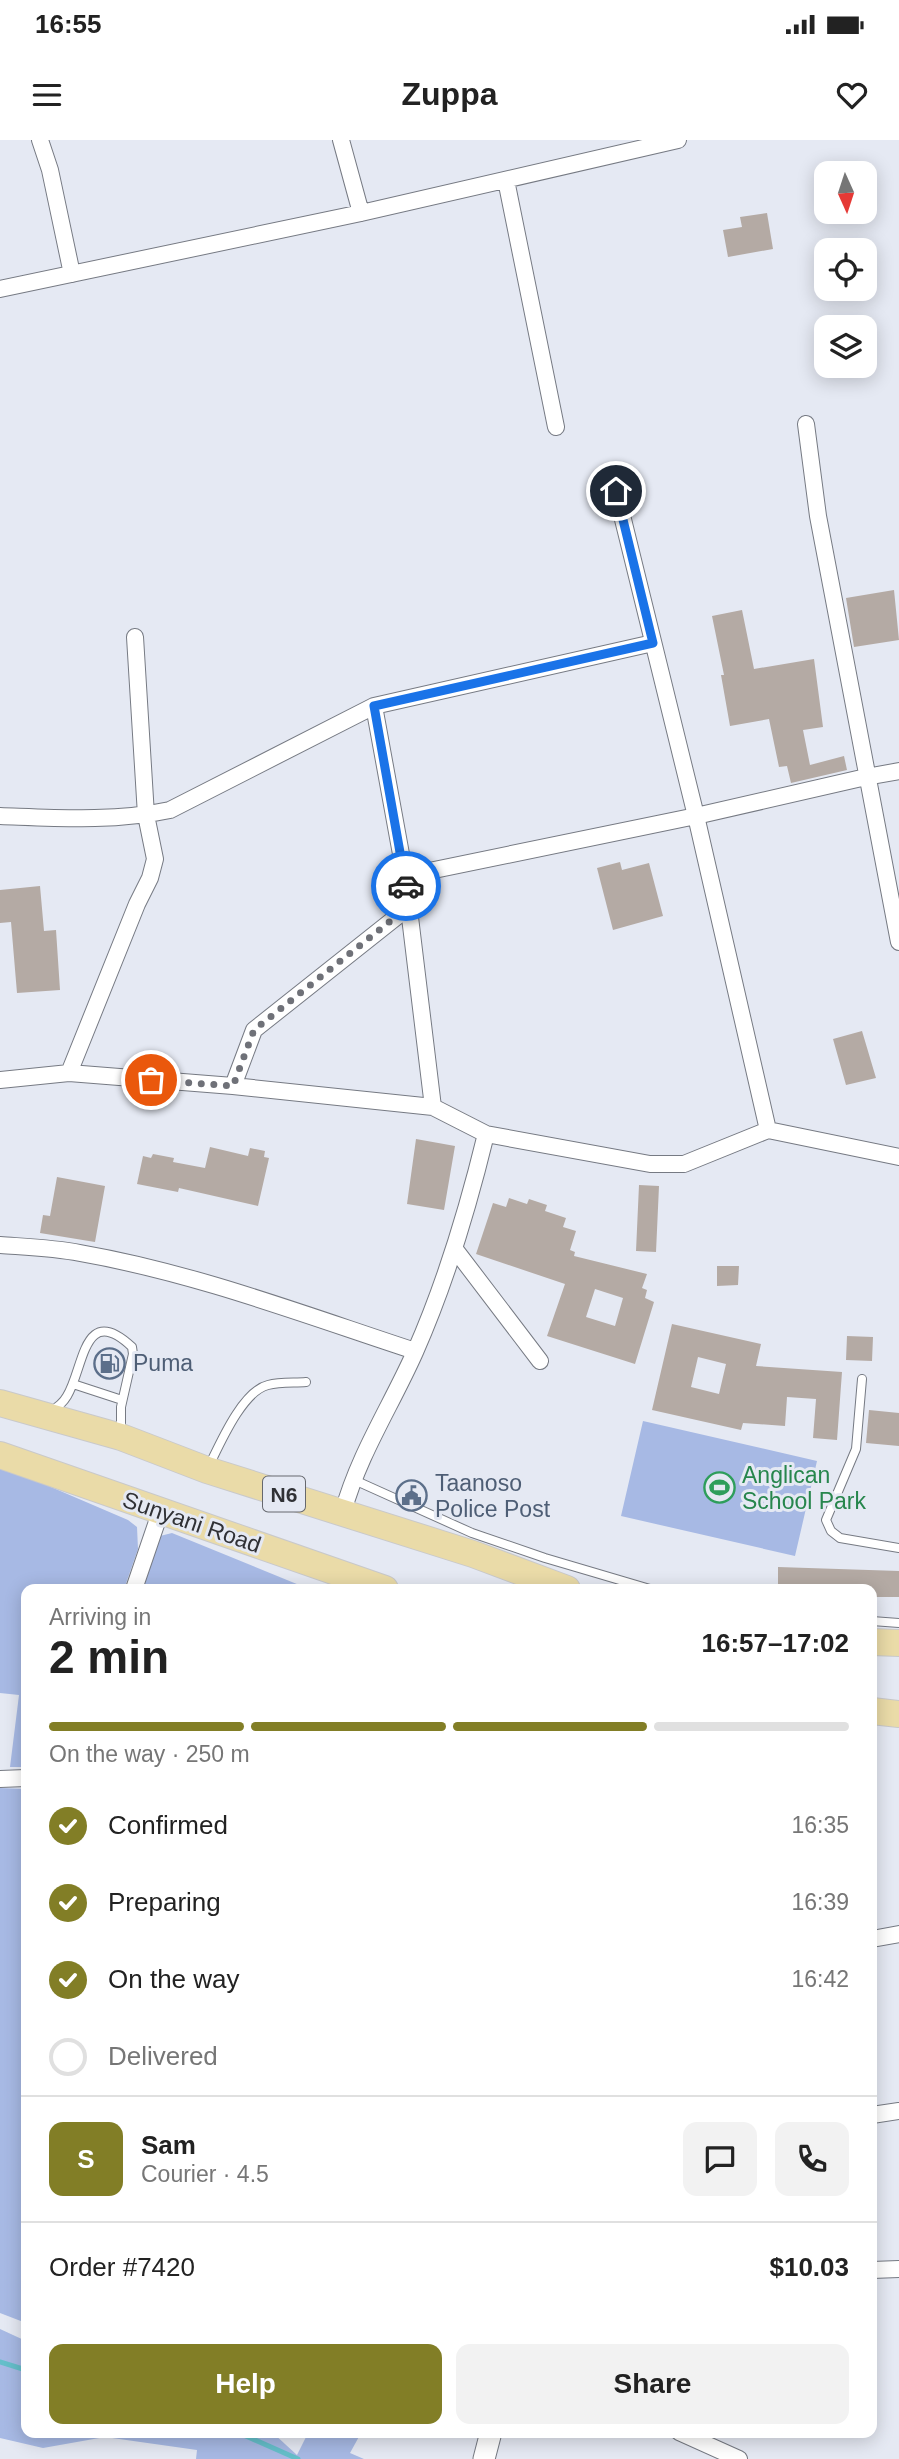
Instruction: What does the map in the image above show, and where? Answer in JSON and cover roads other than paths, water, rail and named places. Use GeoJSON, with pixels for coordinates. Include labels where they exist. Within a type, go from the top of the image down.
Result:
{"type":"FeatureCollection","features":[{"type":"Feature","properties":{"kind":"main road","name":"N6"},"geometry":{"type":"LineString","coordinates":[[0,1403],[121,1437],[207,1470],[473,1554],[554,1584]]}},
{"type":"Feature","properties":{"kind":"main road","name":"Sunyani Road"},"geometry":{"type":"LineString","coordinates":[[0,1455],[371,1584]]}},
{"type":"Feature","properties":{"kind":"main road"},"geometry":{"type":"LineString","coordinates":[[877,1642],[899,1643]]}},
{"type":"Feature","properties":{"kind":"main road"},"geometry":{"type":"LineString","coordinates":[[877,1712],[899,1714]]}},
{"type":"Feature","properties":{"kind":"street"},"geometry":{"type":"LineString","coordinates":[[40,140],[50,170],[72,274]]}},
{"type":"Feature","properties":{"kind":"street"},"geometry":{"type":"LineString","coordinates":[[341,140],[361,213]]}},
{"type":"Feature","properties":{"kind":"street"},"geometry":{"type":"LineString","coordinates":[[0,289],[361,213],[678,140]]}},
{"type":"Feature","properties":{"kind":"street"},"geometry":{"type":"LineString","coordinates":[[506,180],[556,427]]}},
{"type":"Feature","properties":{"kind":"street"},"geometry":{"type":"LineString","coordinates":[[806,424],[818,516],[899,942]]}},
{"type":"Feature","properties":{"kind":"street"},"geometry":{"type":"LineString","coordinates":[[616,491],[696,816],[768,1130]]}},
{"type":"Feature","properties":{"kind":"street"},"geometry":{"type":"LineString","coordinates":[[69,1073],[150,878],[155,859],[146,815],[135,637]]}},
{"type":"Feature","properties":{"kind":"street"},"geometry":{"type":"LineString","coordinates":[[0,816],[84,819],[146,815],[170,810],[374,706],[653,643]]}},
{"type":"Feature","properties":{"kind":"street"},"geometry":{"type":"LineString","coordinates":[[374,706],[405,876],[433,1107]]}},
{"type":"Feature","properties":{"kind":"street"},"geometry":{"type":"LineString","coordinates":[[405,876],[899,771]]}},
{"type":"Feature","properties":{"kind":"street"},"geometry":{"type":"LineString","coordinates":[[233,1086],[254,1030],[408,907]]}},
{"type":"Feature","properties":{"kind":"street"},"geometry":{"type":"LineString","coordinates":[[0,1080],[69,1073],[233,1086],[433,1107],[486,1133],[650,1164],[684,1164],[768,1130],[899,1157]]}},
{"type":"Feature","properties":{"kind":"street"},"geometry":{"type":"LineString","coordinates":[[343,1512],[352,1479],[415,1351],[454,1248],[469,1202],[486,1133]]}},
{"type":"Feature","properties":{"kind":"street"},"geometry":{"type":"LineString","coordinates":[[0,1245],[78,1253],[155,1269],[215,1285],[415,1351]]}},
{"type":"Feature","properties":{"kind":"street"},"geometry":{"type":"LineString","coordinates":[[454,1248],[540,1361]]}},
{"type":"Feature","properties":{"kind":"street"},"geometry":{"type":"LineString","coordinates":[[136,1584],[160,1510]]}},
{"type":"Feature","properties":{"kind":"street"},"geometry":{"type":"LineString","coordinates":[[0,1779],[21,1778]]}},
{"type":"Feature","properties":{"kind":"street"},"geometry":{"type":"LineString","coordinates":[[877,1938],[899,1934]]}},
{"type":"Feature","properties":{"kind":"street"},"geometry":{"type":"LineString","coordinates":[[877,2114],[899,2110]]}},
{"type":"Feature","properties":{"kind":"street"},"geometry":{"type":"LineString","coordinates":[[877,2270],[899,2269]]}},
{"type":"Feature","properties":{"kind":"street"},"geometry":{"type":"LineString","coordinates":[[484,2459],[489,2438]]}},
{"type":"Feature","properties":{"kind":"street"},"geometry":{"type":"LineString","coordinates":[[692,2438],[739,2459]]}},
{"type":"Feature","properties":{"kind":"lane"},"geometry":{"type":"LineString","coordinates":[[45,1414],[60,1405],[73,1384],[84,1348],[92,1336],[100,1332],[113,1333],[132,1346],[133,1354],[122,1400],[121,1437]]}},
{"type":"Feature","properties":{"kind":"lane"},"geometry":{"type":"LineString","coordinates":[[862,1379],[856,1449],[826,1520],[831,1531],[840,1538],[899,1548]]}},
{"type":"Feature","properties":{"kind":"lane"},"geometry":{"type":"LineString","coordinates":[[207,1470],[231,1420],[250,1398],[265,1385],[306,1382]]}},
{"type":"Feature","properties":{"kind":"lane"},"geometry":{"type":"LineString","coordinates":[[73,1384],[122,1400]]}},
{"type":"Feature","properties":{"kind":"lane"},"geometry":{"type":"LineString","coordinates":[[352,1479],[472,1532],[545,1558],[633,1584]]}},
{"type":"Feature","properties":{"kind":"lane"},"geometry":{"type":"LineString","coordinates":[[877,1621],[899,1623]]}},
{"type":"Feature","properties":{"kind":"waterway"},"geometry":{"type":"LineString","coordinates":[[0,2362],[21,2368]]}},
{"type":"Feature","properties":{"kind":"waterway"},"geometry":{"type":"LineString","coordinates":[[251,2438],[298,2459]]}},
{"type":"Feature","properties":{"kind":"place","name":"Puma"},"geometry":{"type":"Point","coordinates":[110,1363]}},
{"type":"Feature","properties":{"kind":"place","name":"Anglican School Park"},"geometry":{"type":"Point","coordinates":[719,1488]}},
{"type":"Feature","properties":{"kind":"place","name":"Taanoso Police Post"},"geometry":{"type":"Point","coordinates":[412,1496]}}]}
